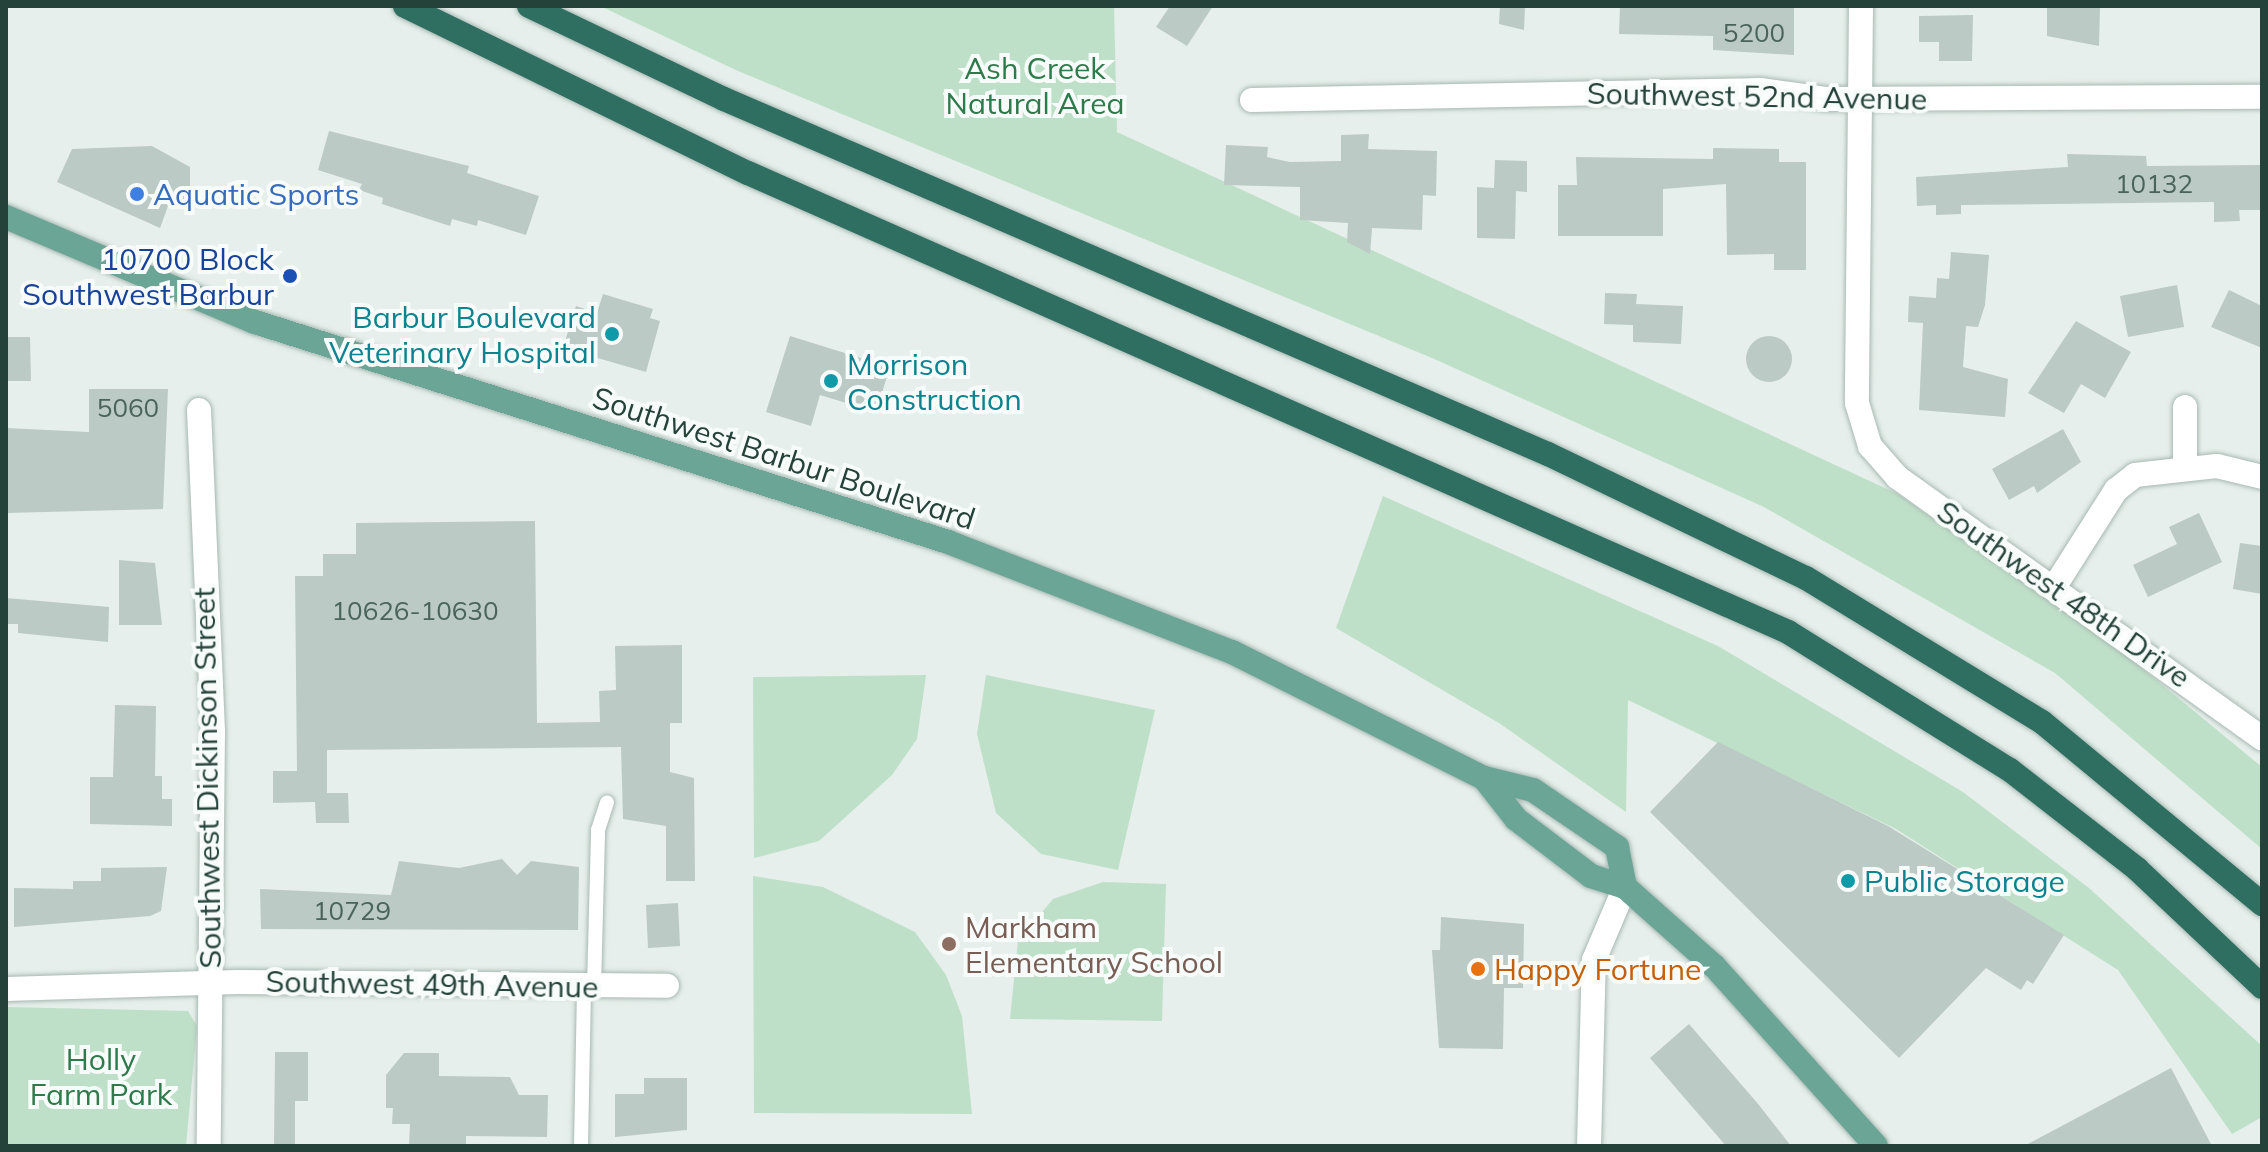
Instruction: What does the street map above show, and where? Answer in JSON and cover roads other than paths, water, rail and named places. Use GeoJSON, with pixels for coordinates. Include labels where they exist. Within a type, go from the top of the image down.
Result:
{"type":"FeatureCollection","features":[{"type":"Feature","properties":{"kind":"highway"},"geometry":{"type":"LineString","coordinates":[[405,6],[748,173],[1788,632],[2010,770],[2137,869],[2262,987]]}},
{"type":"Feature","properties":{"kind":"highway"},"geometry":{"type":"LineString","coordinates":[[529,6],[724,99],[1548,454],[1806,578],[2042,722],[2262,904]]}},
{"type":"Feature","properties":{"kind":"main road","name":"Southwest Barbur Boulevard"},"geometry":{"type":"LineString","coordinates":[[6,217],[255,322],[948,542],[1244,658],[1484,778],[1533,790],[1617,847],[1625,887]]}},
{"type":"Feature","properties":{"kind":"main road","name":"Southwest Barbur Boulevard"},"geometry":{"type":"LineString","coordinates":[[1484,778],[1529,829],[1591,876],[1625,887],[1764,1016],[1876,1146]]}},
{"type":"Feature","properties":{"kind":"street"},"geometry":{"type":"LineString","coordinates":[[1860,99],[1861,6]]}},
{"type":"Feature","properties":{"kind":"street","name":"Southwest 52nd Avenue"},"geometry":{"type":"LineString","coordinates":[[1252,100],[1760,90],[1860,99],[2262,97]]}},
{"type":"Feature","properties":{"kind":"street","name":"Southwest 48th Drive"},"geometry":{"type":"LineString","coordinates":[[1860,99],[1857,403],[1870,446],[1897,477],[2055,586],[2262,738]]}},
{"type":"Feature","properties":{"kind":"street"},"geometry":{"type":"LineString","coordinates":[[2185,407],[2185,466]]}},
{"type":"Feature","properties":{"kind":"street","name":"Southwest Dickinson Street"},"geometry":{"type":"LineString","coordinates":[[199,410],[213,731],[209,1146]]}},
{"type":"Feature","properties":{"kind":"street"},"geometry":{"type":"LineString","coordinates":[[2055,586],[2116,490],[2135,475],[2185,466],[2262,477]]}},
{"type":"Feature","properties":{"kind":"street"},"geometry":{"type":"LineString","coordinates":[[1589,1146],[1594,960],[1625,887]]}},
{"type":"Feature","properties":{"kind":"street","name":"Southwest 49th Avenue"},"geometry":{"type":"LineString","coordinates":[[6,989],[212,985],[667,986]]}},
{"type":"Feature","properties":{"kind":"lane"},"geometry":{"type":"LineString","coordinates":[[581,1146],[598,830],[607,802]]}},
{"type":"Feature","properties":{"kind":"place","name":"Aquatic Sports"},"geometry":{"type":"Point","coordinates":[137,194]}},
{"type":"Feature","properties":{"kind":"place","name":"10700 Block Southwest Barbur"},"geometry":{"type":"Point","coordinates":[290,276]}},
{"type":"Feature","properties":{"kind":"place","name":"Barbur Boulevard Veterinary Hospital"},"geometry":{"type":"Point","coordinates":[612,334]}},
{"type":"Feature","properties":{"kind":"place","name":"Morrison Construction"},"geometry":{"type":"Point","coordinates":[831,381]}},
{"type":"Feature","properties":{"kind":"place","name":"Public Storage"},"geometry":{"type":"Point","coordinates":[1848,881]}},
{"type":"Feature","properties":{"kind":"place","name":"Markham Elementary School"},"geometry":{"type":"Point","coordinates":[949,944]}},
{"type":"Feature","properties":{"kind":"place","name":"Happy Fortune"},"geometry":{"type":"Point","coordinates":[1478,969]}},
{"type":"Feature","properties":{"kind":"park label","name":"Ash Creek Natural Area"},"geometry":{"type":"Point","coordinates":[1035,85]}},
{"type":"Feature","properties":{"kind":"park label","name":"Holly Farm Park"},"geometry":{"type":"Point","coordinates":[101,1076]}}]}
